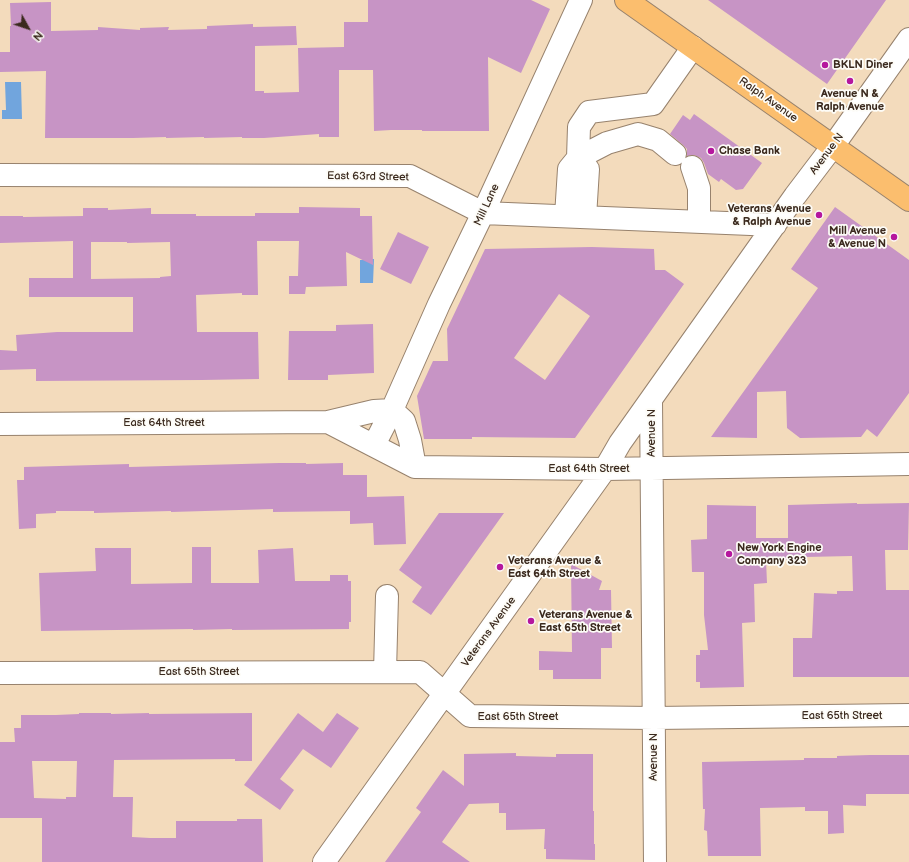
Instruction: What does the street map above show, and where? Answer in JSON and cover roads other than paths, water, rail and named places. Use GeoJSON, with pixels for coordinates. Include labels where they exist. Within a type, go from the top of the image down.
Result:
{"type":"FeatureCollection","features":[{"type":"Feature","properties":{"kind":"main road","name":"Ralph Avenue"},"geometry":{"type":"LineString","coordinates":[[626,0],[909,200]]}},
{"type":"Feature","properties":{"kind":"street","name":"Mill Lane"},"geometry":{"type":"LineString","coordinates":[[374,446],[581,0]]}},
{"type":"Feature","properties":{"kind":"street","name":"Avenue N"},"geometry":{"type":"LineString","coordinates":[[655,862],[652,400],[795,196],[833,146],[909,39]]}},
{"type":"Feature","properties":{"kind":"street"},"geometry":{"type":"LineString","coordinates":[[576,216],[588,169],[578,158],[580,127],[589,112],[653,104],[693,47]]}},
{"type":"Feature","properties":{"kind":"street"},"geometry":{"type":"LineString","coordinates":[[578,158],[608,142],[638,134],[658,140],[675,154]]}},
{"type":"Feature","properties":{"kind":"street"},"geometry":{"type":"LineString","coordinates":[[692,168],[699,188],[699,222]]}},
{"type":"Feature","properties":{"kind":"street","name":"East 63rd Street"},"geometry":{"type":"LineString","coordinates":[[0,175],[410,176],[483,213],[775,225]]}},
{"type":"Feature","properties":{"kind":"street","name":"Veterans Avenue"},"geometry":{"type":"LineString","coordinates":[[324,862],[605,469],[620,443],[652,400]]}},
{"type":"Feature","properties":{"kind":"street","name":"East 64th Street"},"geometry":{"type":"LineString","coordinates":[[0,424],[328,422],[374,410],[392,410]]}},
{"type":"Feature","properties":{"kind":"street"},"geometry":{"type":"LineString","coordinates":[[392,410],[404,421],[410,440],[415,467]]}},
{"type":"Feature","properties":{"kind":"street","name":"East 64th Street"},"geometry":{"type":"LineString","coordinates":[[328,422],[415,467],[605,469],[909,464]]}},
{"type":"Feature","properties":{"kind":"street"},"geometry":{"type":"LineString","coordinates":[[385,672],[387,596]]}},
{"type":"Feature","properties":{"kind":"street","name":"East 65th Street"},"geometry":{"type":"LineString","coordinates":[[0,673],[420,672],[470,716],[654,718],[909,715]]}},
{"type":"Feature","properties":{"kind":"water"},"geometry":{"type":"Polygon","coordinates":[[[5,82],[21,82],[22,119],[2,119],[2,110],[6,110],[5,82]]]}},
{"type":"Feature","properties":{"kind":"water"},"geometry":{"type":"Polygon","coordinates":[[[374,259],[373,283],[360,283],[360,260],[374,259]]]}},
{"type":"Feature","properties":{"kind":"place","name":"BKLN Diner"},"geometry":{"type":"Point","coordinates":[825,65]}},
{"type":"Feature","properties":{"kind":"place","name":"Avenue N & Ralph Avenue"},"geometry":{"type":"Point","coordinates":[850,81]}},
{"type":"Feature","properties":{"kind":"place","name":"Chase Bank"},"geometry":{"type":"Point","coordinates":[711,151]}},
{"type":"Feature","properties":{"kind":"place","name":"Veterans Avenue & Ralph Avenue"},"geometry":{"type":"Point","coordinates":[819,215]}},
{"type":"Feature","properties":{"kind":"place","name":"Mill Avenue & Avenue N"},"geometry":{"type":"Point","coordinates":[894,237]}},
{"type":"Feature","properties":{"kind":"place","name":"New York Engine Company 323"},"geometry":{"type":"Point","coordinates":[729,554]}},
{"type":"Feature","properties":{"kind":"place","name":"Veterans Avenue & East 64th Street"},"geometry":{"type":"Point","coordinates":[500,567]}},
{"type":"Feature","properties":{"kind":"place","name":"Veterans Avenue & East 65th Street"},"geometry":{"type":"Point","coordinates":[531,621]}}]}
